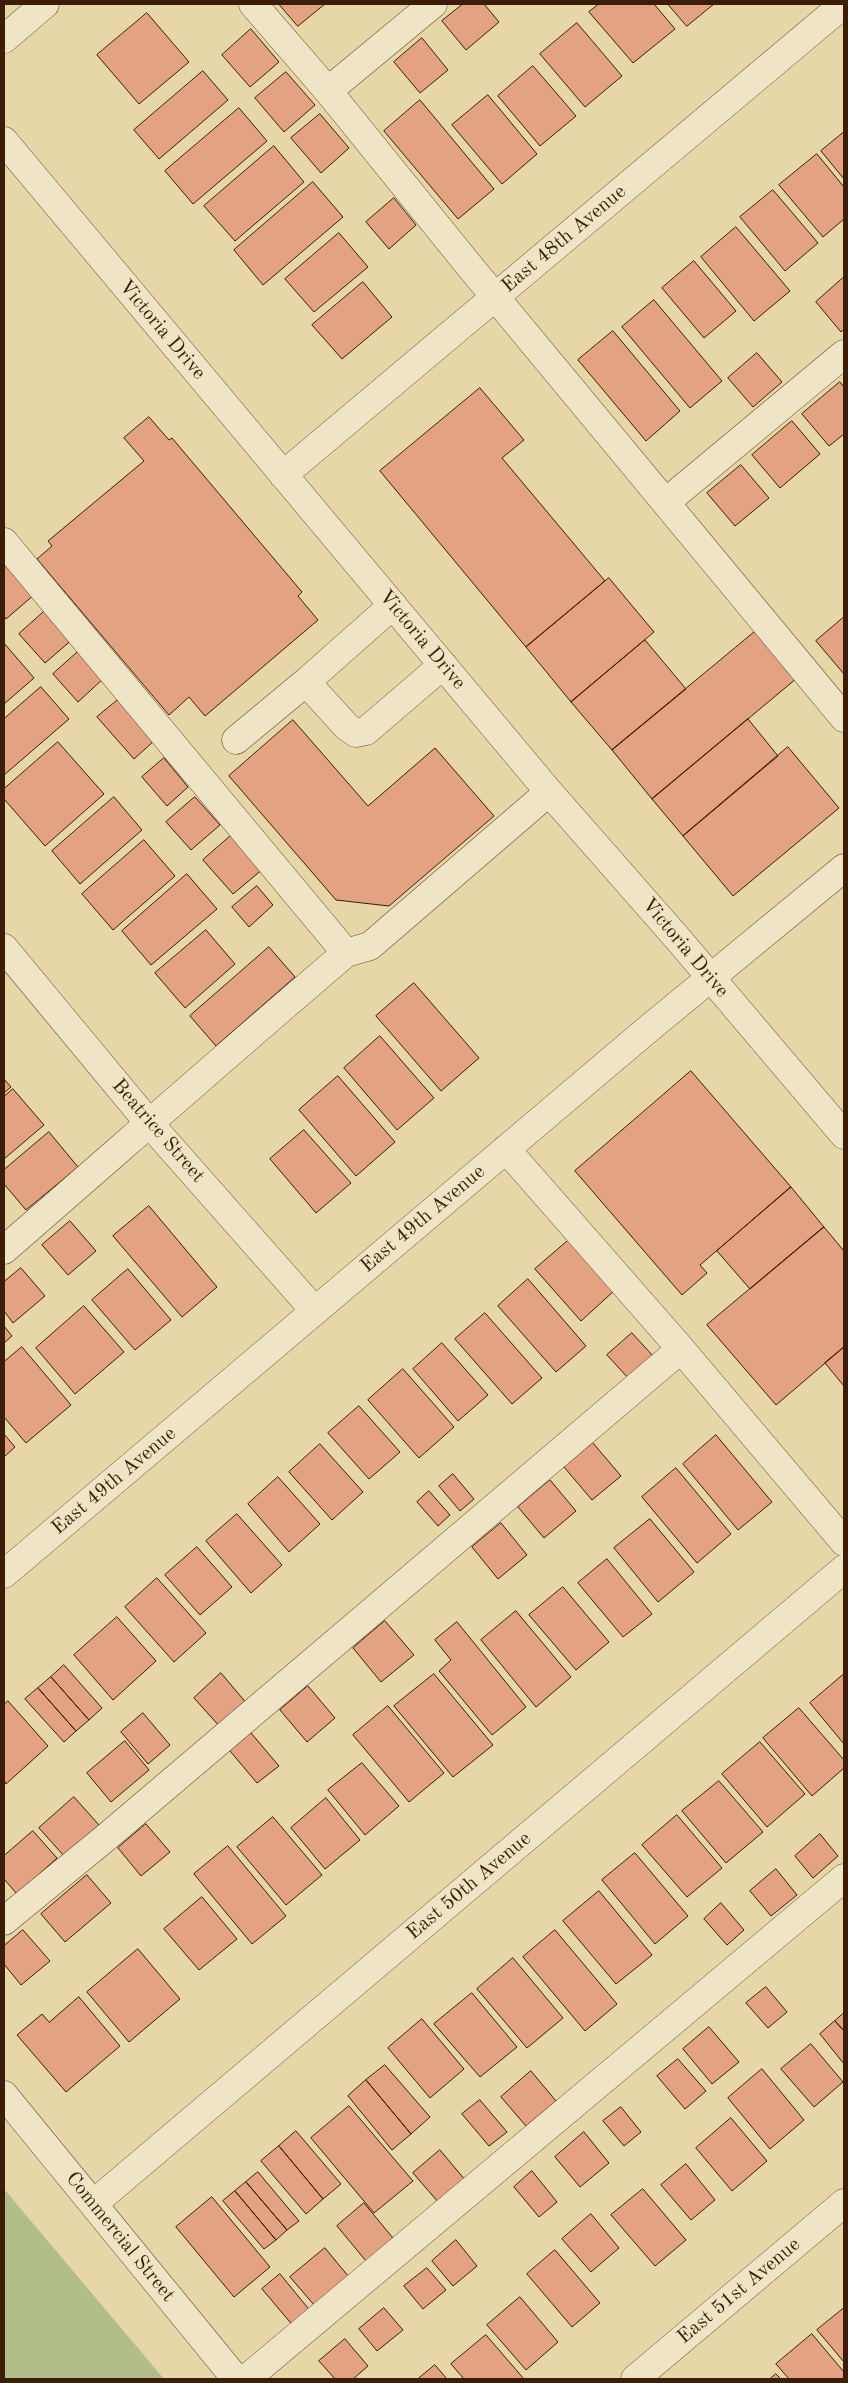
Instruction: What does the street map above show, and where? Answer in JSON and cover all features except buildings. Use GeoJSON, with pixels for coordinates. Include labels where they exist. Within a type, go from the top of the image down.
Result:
{"type":"FeatureCollection","features":[{"type":"Feature","properties":{"kind":"street"},"geometry":{"type":"LineString","coordinates":[[4,39],[45,4]]}},
{"type":"Feature","properties":{"kind":"street"},"geometry":{"type":"LineString","coordinates":[[253,4],[328,91],[495,297],[844,718]]}},
{"type":"Feature","properties":{"kind":"street"},"geometry":{"type":"LineString","coordinates":[[328,91],[433,4]]}},
{"type":"Feature","properties":{"kind":"street","name":"East 48th Avenue"},"geometry":{"type":"LineString","coordinates":[[283,475],[844,4]]}},
{"type":"Feature","properties":{"kind":"street","name":"Victoria Drive"},"geometry":{"type":"LineString","coordinates":[[4,141],[549,792],[844,1135]]}},
{"type":"Feature","properties":{"kind":"street"},"geometry":{"type":"LineString","coordinates":[[666,502],[844,354]]}},
{"type":"Feature","properties":{"kind":"street"},"geometry":{"type":"LineString","coordinates":[[4,542],[346,953]]}},
{"type":"Feature","properties":{"kind":"street"},"geometry":{"type":"LineString","coordinates":[[236,740],[306,682],[393,605]]}},
{"type":"Feature","properties":{"kind":"street"},"geometry":{"type":"LineString","coordinates":[[306,682],[347,727],[356,734],[366,731],[443,664]]}},
{"type":"Feature","properties":{"kind":"street"},"geometry":{"type":"LineString","coordinates":[[4,1250],[346,953],[370,946],[549,792]]}},
{"type":"Feature","properties":{"kind":"street","name":"East 49th Avenue"},"geometry":{"type":"LineString","coordinates":[[4,1574],[506,1149],[844,868]]}},
{"type":"Feature","properties":{"kind":"street","name":"Beatrice Street"},"geometry":{"type":"LineString","coordinates":[[4,948],[150,1123],[315,1311]]}},
{"type":"Feature","properties":{"kind":"street"},"geometry":{"type":"LineString","coordinates":[[506,1149],[681,1349],[844,1542]]}},
{"type":"Feature","properties":{"kind":"street"},"geometry":{"type":"LineString","coordinates":[[4,1921],[681,1349]]}},
{"type":"Feature","properties":{"kind":"street","name":"East 50th Avenue"},"geometry":{"type":"LineString","coordinates":[[93,2204],[844,1569]]}},
{"type":"Feature","properties":{"kind":"street"},"geometry":{"type":"LineString","coordinates":[[246,2379],[844,1878]]}},
{"type":"Feature","properties":{"kind":"street","name":"Commercial Street"},"geometry":{"type":"LineString","coordinates":[[4,2095],[236,2379]]}},
{"type":"Feature","properties":{"kind":"street","name":"East 51st Avenue"},"geometry":{"type":"LineString","coordinates":[[635,2379],[844,2203]]}},
{"type":"Feature","properties":{"kind":"green space"},"geometry":{"type":"Polygon","coordinates":[[[4,2189],[164,2379],[4,2379],[4,2189]]]}}]}
